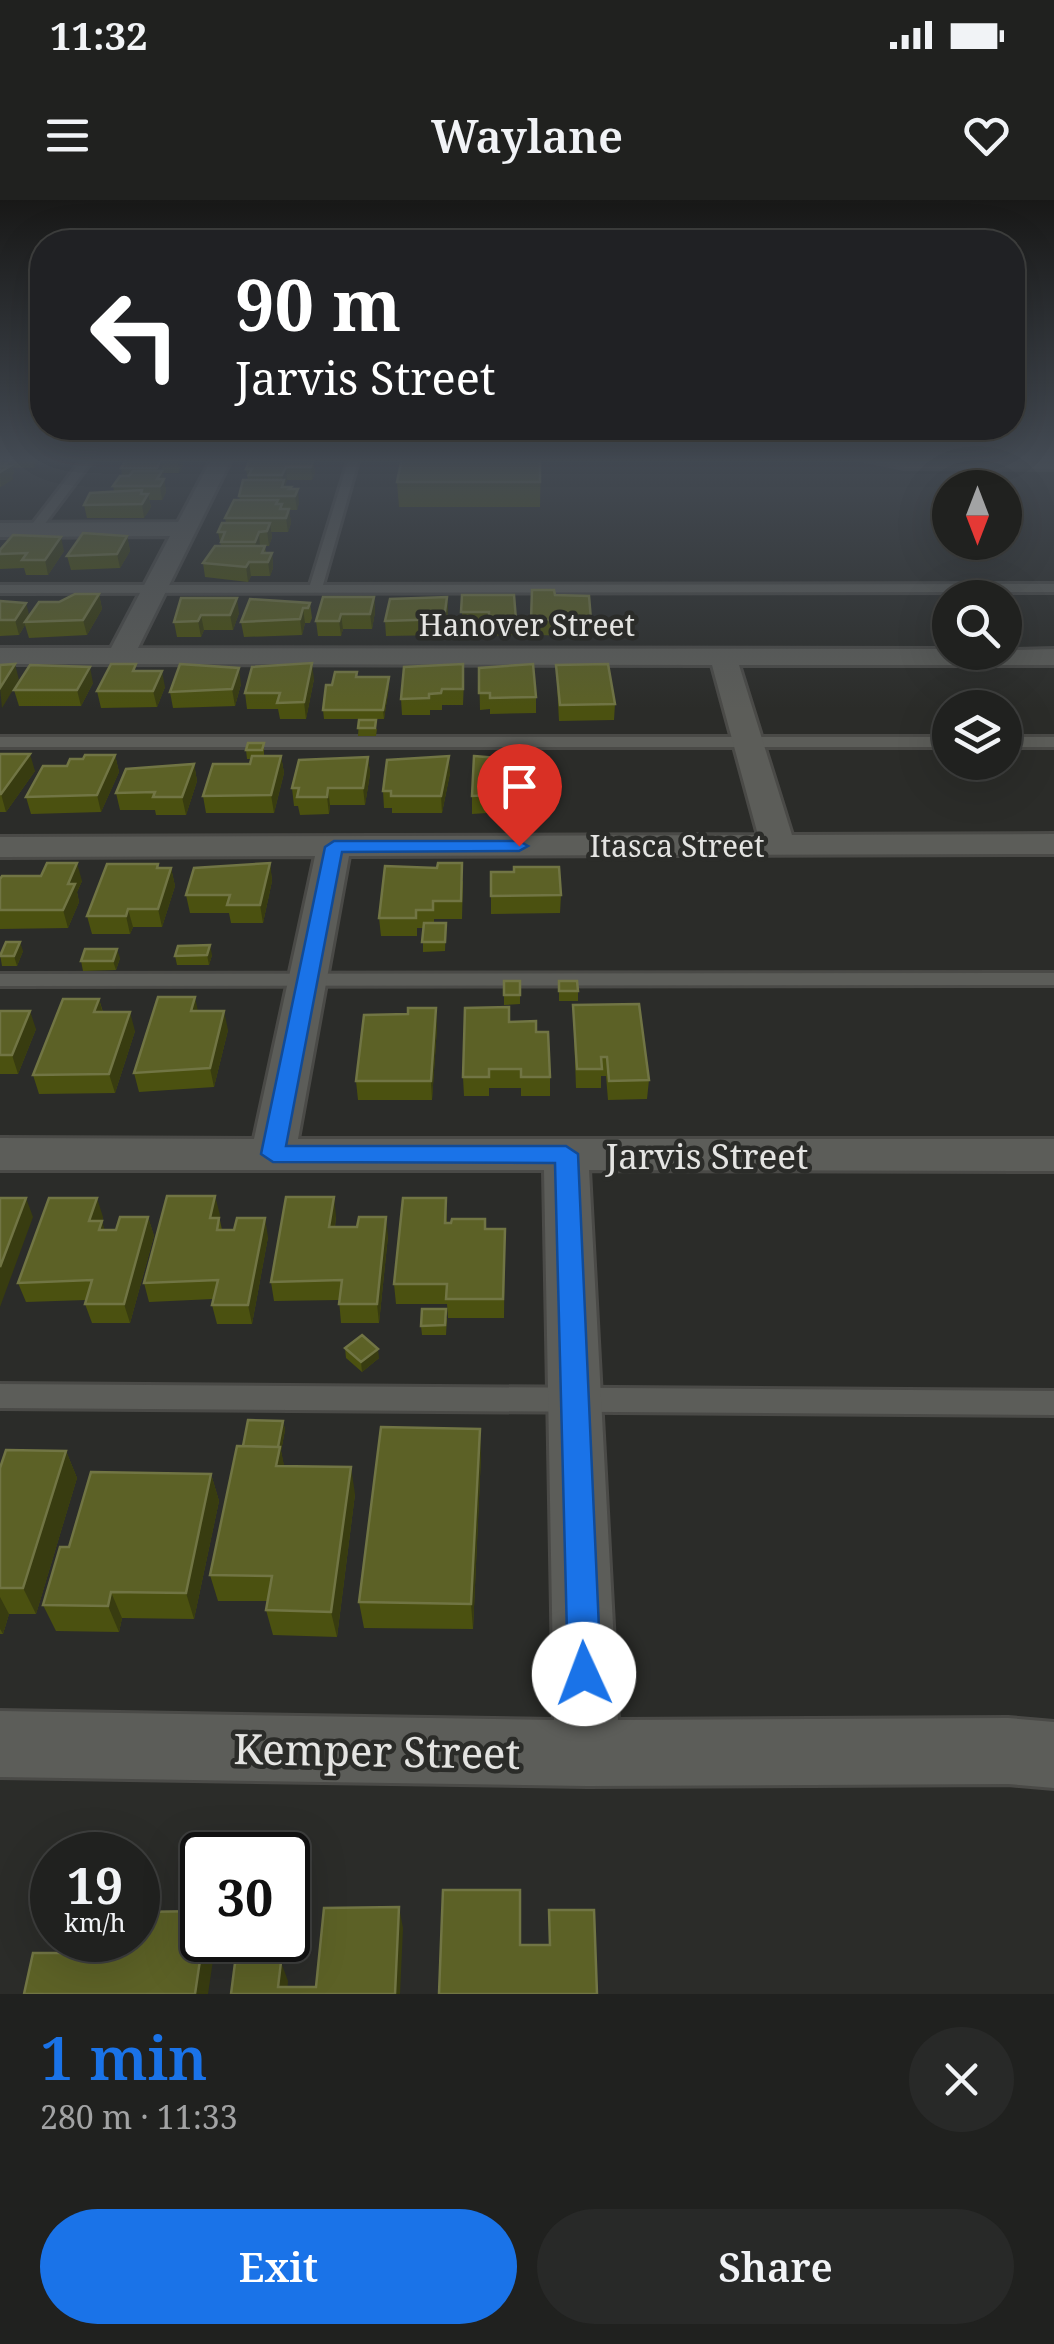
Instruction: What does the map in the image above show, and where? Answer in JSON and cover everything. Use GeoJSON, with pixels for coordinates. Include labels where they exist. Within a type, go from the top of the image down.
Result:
{"type":"FeatureCollection","features":[{"type":"Feature","properties":{"kind":"street"},"geometry":{"type":"LineString","coordinates":[[120,656],[180,542]]}},
{"type":"Feature","properties":{"kind":"street","name":"Hanover Street"},"geometry":{"type":"LineString","coordinates":[[0,656],[1054,657]]}},
{"type":"Feature","properties":{"kind":"street"},"geometry":{"type":"LineString","coordinates":[[723,656],[778,845]]}},
{"type":"Feature","properties":{"kind":"street","name":"Itasca Street"},"geometry":{"type":"LineString","coordinates":[[0,847],[1054,844]]}},
{"type":"Feature","properties":{"kind":"street"},"geometry":{"type":"LineString","coordinates":[[273,1154],[334,847]]}},
{"type":"Feature","properties":{"kind":"street","name":"Jarvis Street"},"geometry":{"type":"LineString","coordinates":[[0,1154],[1054,1155]]}},
{"type":"Feature","properties":{"kind":"street"},"geometry":{"type":"LineString","coordinates":[[566,1154],[587,1753]]}},
{"type":"Feature","properties":{"kind":"street","name":"Kemper Street"},"geometry":{"type":"LineString","coordinates":[[3,1756],[1008,1751],[1054,1755]]}},
{"type":"Feature","properties":{"kind":"lane"},"geometry":{"type":"LineString","coordinates":[[315,589],[329,542]]}},
{"type":"Feature","properties":{"kind":"lane"},"geometry":{"type":"LineString","coordinates":[[0,589],[1054,588]]}},
{"type":"Feature","properties":{"kind":"lane"},"geometry":{"type":"LineString","coordinates":[[0,742],[932,742]]}},
{"type":"Feature","properties":{"kind":"lane"},"geometry":{"type":"LineString","coordinates":[[1022,742],[1054,742]]}},
{"type":"Feature","properties":{"kind":"lane"},"geometry":{"type":"LineString","coordinates":[[0,980],[1054,979]]}},
{"type":"Feature","properties":{"kind":"lane"},"geometry":{"type":"LineString","coordinates":[[0,1396],[1054,1403]]}},
{"type":"Feature","properties":{"kind":"building"},"geometry":{"type":"Polygon","coordinates":[[[7,542],[58,542],[45,560],[22,560],[27,553],[0,554],[7,542]]]}},
{"type":"Feature","properties":{"kind":"building"},"geometry":{"type":"Polygon","coordinates":[[[77,542],[124,542],[117,554],[67,556],[77,542]]]}},
{"type":"Feature","properties":{"kind":"building"},"geometry":{"type":"Polygon","coordinates":[[[215,546],[265,546],[262,553],[272,553],[268,562],[249,562],[246,567],[203,563],[215,546]]]}},
{"type":"Feature","properties":{"kind":"building"},"geometry":{"type":"Polygon","coordinates":[[[532,590],[589,596],[591,620],[531,620],[532,590]]]}},
{"type":"Feature","properties":{"kind":"building"},"geometry":{"type":"Polygon","coordinates":[[[75,594],[99,594],[83,620],[25,622],[39,602],[59,602],[75,594]]]}},
{"type":"Feature","properties":{"kind":"building"},"geometry":{"type":"Polygon","coordinates":[[[462,595],[514,595],[516,620],[489,620],[489,612],[461,612],[462,595]]]}},
{"type":"Feature","properties":{"kind":"building"},"geometry":{"type":"Polygon","coordinates":[[[323,597],[374,597],[370,614],[341,614],[339,621],[316,621],[323,597]]]}},
{"type":"Feature","properties":{"kind":"building"},"geometry":{"type":"Polygon","coordinates":[[[447,597],[444,619],[385,621],[390,599],[447,597]]]}},
{"type":"Feature","properties":{"kind":"building"},"geometry":{"type":"Polygon","coordinates":[[[181,598],[237,598],[230,615],[201,615],[198,621],[174,622],[181,598]]]}},
{"type":"Feature","properties":{"kind":"building"},"geometry":{"type":"Polygon","coordinates":[[[250,599],[310,603],[303,608],[300,619],[241,622],[250,599]]]}},
{"type":"Feature","properties":{"kind":"building"},"geometry":{"type":"Polygon","coordinates":[[[0,601],[26,603],[15,620],[0,620],[0,601]]]}},
{"type":"Feature","properties":{"kind":"building"},"geometry":{"type":"Polygon","coordinates":[[[312,663],[304,702],[277,703],[280,693],[245,693],[252,667],[312,663]]]}},
{"type":"Feature","properties":{"kind":"building"},"geometry":{"type":"Polygon","coordinates":[[[15,664],[0,688],[0,665],[15,664]]]}},
{"type":"Feature","properties":{"kind":"building"},"geometry":{"type":"Polygon","coordinates":[[[111,664],[136,664],[133,671],[162,671],[153,691],[97,691],[111,664]]]}},
{"type":"Feature","properties":{"kind":"building"},"geometry":{"type":"Polygon","coordinates":[[[180,664],[239,668],[232,689],[170,692],[180,664]]]}},
{"type":"Feature","properties":{"kind":"building"},"geometry":{"type":"Polygon","coordinates":[[[463,664],[463,689],[442,689],[441,693],[429,694],[429,698],[401,699],[404,667],[463,664]]]}},
{"type":"Feature","properties":{"kind":"building"},"geometry":{"type":"Polygon","coordinates":[[[533,664],[536,697],[490,698],[490,693],[479,693],[479,668],[533,664]]]}},
{"type":"Feature","properties":{"kind":"building"},"geometry":{"type":"Polygon","coordinates":[[[608,664],[615,704],[560,705],[556,665],[608,664]]]}},
{"type":"Feature","properties":{"kind":"building"},"geometry":{"type":"Polygon","coordinates":[[[30,665],[90,667],[77,690],[14,690],[30,665]]]}},
{"type":"Feature","properties":{"kind":"building"},"geometry":{"type":"Polygon","coordinates":[[[335,672],[357,672],[356,677],[389,677],[383,710],[323,710],[326,685],[332,685],[335,672]]]}},
{"type":"Feature","properties":{"kind":"building"},"geometry":{"type":"Polygon","coordinates":[[[359,720],[376,720],[375,728],[358,728],[359,720]]]}},
{"type":"Feature","properties":{"kind":"building"},"geometry":{"type":"Polygon","coordinates":[[[248,743],[264,743],[262,750],[246,750],[248,743]]]}},
{"type":"Feature","properties":{"kind":"building"},"geometry":{"type":"Polygon","coordinates":[[[0,754],[30,754],[1,794],[0,794],[0,754]]]}},
{"type":"Feature","properties":{"kind":"building"},"geometry":{"type":"Polygon","coordinates":[[[85,755],[115,755],[97,795],[26,797],[43,766],[67,766],[70,759],[83,759],[85,755]]]}},
{"type":"Feature","properties":{"kind":"building"},"geometry":{"type":"Polygon","coordinates":[[[252,756],[281,756],[271,795],[203,796],[213,764],[250,764],[252,756]]]}},
{"type":"Feature","properties":{"kind":"building"},"geometry":{"type":"Polygon","coordinates":[[[449,756],[441,796],[391,796],[391,791],[383,791],[387,760],[449,756]]]}},
{"type":"Feature","properties":{"kind":"building"},"geometry":{"type":"Polygon","coordinates":[[[474,756],[533,761],[534,793],[472,796],[474,756]]]}},
{"type":"Feature","properties":{"kind":"building"},"geometry":{"type":"Polygon","coordinates":[[[368,757],[363,788],[328,788],[327,797],[297,797],[299,788],[292,788],[299,760],[368,757]]]}},
{"type":"Feature","properties":{"kind":"building"},"geometry":{"type":"Polygon","coordinates":[[[194,764],[182,797],[153,797],[155,792],[116,793],[126,769],[194,764]]]}},
{"type":"Feature","properties":{"kind":"building"},"geometry":{"type":"Polygon","coordinates":[[[47,863],[77,863],[68,884],[75,884],[63,910],[0,910],[2,876],[41,876],[47,863]]]}},
{"type":"Feature","properties":{"kind":"building"},"geometry":{"type":"Polygon","coordinates":[[[270,863],[260,905],[227,905],[230,895],[186,895],[194,868],[270,863]]]}},
{"type":"Feature","properties":{"kind":"building"},"geometry":{"type":"Polygon","coordinates":[[[438,863],[462,863],[461,901],[433,901],[433,910],[416,910],[416,918],[379,918],[385,866],[437,868],[438,863]]]}},
{"type":"Feature","properties":{"kind":"building"},"geometry":{"type":"Polygon","coordinates":[[[107,864],[158,864],[157,868],[171,868],[158,909],[128,909],[126,916],[87,916],[107,864]]]}},
{"type":"Feature","properties":{"kind":"building"},"geometry":{"type":"Polygon","coordinates":[[[514,867],[559,867],[561,895],[491,896],[491,872],[514,872],[514,867]]]}},
{"type":"Feature","properties":{"kind":"building"},"geometry":{"type":"Polygon","coordinates":[[[424,923],[446,923],[445,942],[422,942],[424,923]]]}},
{"type":"Feature","properties":{"kind":"building"},"geometry":{"type":"Polygon","coordinates":[[[6,942],[20,942],[14,956],[0,956],[6,942]]]}},
{"type":"Feature","properties":{"kind":"building"},"geometry":{"type":"Polygon","coordinates":[[[210,945],[207,955],[175,956],[178,946],[210,945]]]}},
{"type":"Feature","properties":{"kind":"building"},"geometry":{"type":"Polygon","coordinates":[[[85,949],[117,949],[113,961],[81,961],[85,949]]]}},
{"type":"Feature","properties":{"kind":"building"},"geometry":{"type":"Polygon","coordinates":[[[504,981],[520,981],[520,995],[504,995],[504,981]]]}},
{"type":"Feature","properties":{"kind":"building"},"geometry":{"type":"Polygon","coordinates":[[[559,981],[577,981],[578,991],[559,991],[559,981]]]}},
{"type":"Feature","properties":{"kind":"building"},"geometry":{"type":"Polygon","coordinates":[[[158,997],[195,997],[191,1011],[224,1011],[210,1068],[134,1073],[158,997]]]}},
{"type":"Feature","properties":{"kind":"building"},"geometry":{"type":"Polygon","coordinates":[[[63,999],[99,999],[94,1012],[130,1012],[109,1074],[33,1075],[63,999]]]}},
{"type":"Feature","properties":{"kind":"building"},"geometry":{"type":"Polygon","coordinates":[[[639,1004],[649,1080],[609,1081],[607,1057],[601,1057],[602,1069],[577,1069],[573,1005],[639,1004]]]}},
{"type":"Feature","properties":{"kind":"building"},"geometry":{"type":"Polygon","coordinates":[[[509,1007],[509,1022],[536,1021],[536,1032],[548,1032],[550,1077],[521,1077],[521,1069],[489,1069],[489,1077],[463,1077],[465,1008],[509,1007]]]}},
{"type":"Feature","properties":{"kind":"building"},"geometry":{"type":"Polygon","coordinates":[[[408,1008],[436,1008],[431,1081],[356,1081],[364,1015],[408,1014],[408,1008]]]}},
{"type":"Feature","properties":{"kind":"building"},"geometry":{"type":"Polygon","coordinates":[[[0,1011],[30,1011],[12,1055],[0,1055],[0,1011]]]}},
{"type":"Feature","properties":{"kind":"building"},"geometry":{"type":"Polygon","coordinates":[[[167,1196],[215,1196],[210,1218],[219,1218],[217,1230],[234,1230],[237,1218],[265,1218],[248,1305],[212,1305],[218,1280],[144,1283],[167,1196]]]}},
{"type":"Feature","properties":{"kind":"building"},"geometry":{"type":"Polygon","coordinates":[[[286,1197],[334,1197],[329,1227],[357,1227],[359,1217],[386,1217],[377,1304],[339,1304],[342,1280],[271,1282],[286,1197]]]}},
{"type":"Feature","properties":{"kind":"building"},"geometry":{"type":"Polygon","coordinates":[[[0,1198],[26,1198],[0,1267],[0,1198]]]}},
{"type":"Feature","properties":{"kind":"building"},"geometry":{"type":"Polygon","coordinates":[[[49,1198],[97,1198],[89,1221],[102,1221],[99,1230],[116,1230],[120,1217],[148,1217],[124,1304],[85,1304],[92,1280],[18,1283],[49,1198]]]}},
{"type":"Feature","properties":{"kind":"building"},"geometry":{"type":"Polygon","coordinates":[[[403,1198],[446,1198],[445,1223],[452,1219],[485,1219],[485,1229],[505,1229],[503,1299],[446,1299],[447,1284],[394,1284],[403,1198]]]}},
{"type":"Feature","properties":{"kind":"building"},"geometry":{"type":"Polygon","coordinates":[[[422,1309],[446,1309],[445,1325],[421,1326],[422,1309]]]}},
{"type":"Feature","properties":{"kind":"building"},"geometry":{"type":"Polygon","coordinates":[[[362,1335],[378,1349],[361,1362],[345,1348],[362,1335]]]}},
{"type":"Feature","properties":{"kind":"building"},"geometry":{"type":"Polygon","coordinates":[[[248,1420],[283,1421],[278,1447],[243,1446],[248,1420]]]}},
{"type":"Feature","properties":{"kind":"building"},"geometry":{"type":"Polygon","coordinates":[[[381,1427],[480,1429],[471,1604],[359,1602],[381,1427]]]}},
{"type":"Feature","properties":{"kind":"building"},"geometry":{"type":"Polygon","coordinates":[[[237,1446],[280,1447],[276,1466],[351,1467],[331,1612],[266,1610],[272,1576],[210,1575],[237,1446]]]}},
{"type":"Feature","properties":{"kind":"building"},"geometry":{"type":"Polygon","coordinates":[[[6,1450],[66,1451],[23,1588],[0,1588],[0,1468],[6,1450]]]}},
{"type":"Feature","properties":{"kind":"building"},"geometry":{"type":"Polygon","coordinates":[[[91,1472],[211,1474],[186,1593],[111,1592],[108,1606],[43,1605],[60,1547],[69,1547],[91,1472]]]}},
{"type":"Feature","properties":{"kind":"building"},"geometry":{"type":"Polygon","coordinates":[[[443,1890],[520,1890],[520,1945],[550,1945],[549,1910],[594,1910],[597,1994],[439,1994],[443,1890]]]}},
{"type":"Feature","properties":{"kind":"building"},"geometry":{"type":"Polygon","coordinates":[[[399,1907],[395,1994],[231,1994],[235,1963],[281,1962],[278,1987],[316,1987],[324,1908],[399,1907]]]}},
{"type":"Feature","properties":{"kind":"building"},"geometry":{"type":"Polygon","coordinates":[[[180,1911],[180,1962],[200,1962],[195,1994],[24,1994],[31,1962],[160,1962],[160,1912],[180,1911]]]}},
{"type":"Feature","properties":{"kind":"route"},"geometry":{"type":"LineString","coordinates":[[519,846],[334,847],[273,1154],[566,1154],[584,1674]]}}]}
